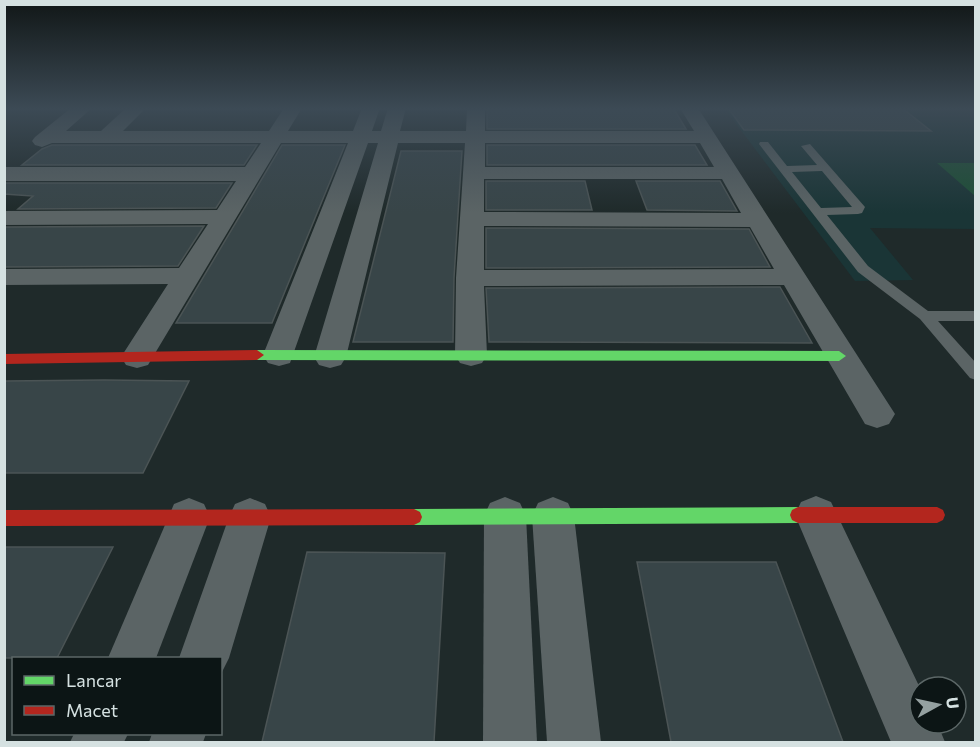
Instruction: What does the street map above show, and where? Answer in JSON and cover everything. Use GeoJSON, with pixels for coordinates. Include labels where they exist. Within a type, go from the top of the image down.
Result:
{"type":"FeatureCollection","features":[{"type":"Feature","properties":{"kind":"street"},"geometry":{"type":"LineString","coordinates":[[4,172],[39,143]]}},
{"type":"Feature","properties":{"kind":"street"},"geometry":{"type":"LineString","coordinates":[[137,357],[272,143]]}},
{"type":"Feature","properties":{"kind":"street"},"geometry":{"type":"LineString","coordinates":[[279,355],[359,143]]}},
{"type":"Feature","properties":{"kind":"street"},"geometry":{"type":"LineString","coordinates":[[330,357],[387,143]]}},
{"type":"Feature","properties":{"kind":"street"},"geometry":{"type":"LineString","coordinates":[[471,355],[470,278],[475,143]]}},
{"type":"Feature","properties":{"kind":"street"},"geometry":{"type":"LineString","coordinates":[[711,143],[794,277],[839,356],[877,414]]}},
{"type":"Feature","properties":{"kind":"street"},"geometry":{"type":"LineString","coordinates":[[4,172],[252,174]]}},
{"type":"Feature","properties":{"kind":"street"},"geometry":{"type":"LineString","coordinates":[[474,173],[729,173]]}},
{"type":"Feature","properties":{"kind":"street"},"geometry":{"type":"LineString","coordinates":[[4,218],[225,217]]}},
{"type":"Feature","properties":{"kind":"street"},"geometry":{"type":"LineString","coordinates":[[472,219],[758,220]]}},
{"type":"Feature","properties":{"kind":"street"},"geometry":{"type":"LineString","coordinates":[[4,277],[189,276]]}},
{"type":"Feature","properties":{"kind":"street"},"geometry":{"type":"LineString","coordinates":[[470,278],[794,277]]}},
{"type":"Feature","properties":{"kind":"street"},"geometry":{"type":"LineString","coordinates":[[4,359],[279,355],[330,357],[839,356]]}},
{"type":"Feature","properties":{"kind":"street"},"geometry":{"type":"LineString","coordinates":[[4,518],[937,515]]}},
{"type":"Feature","properties":{"kind":"street"},"geometry":{"type":"LineString","coordinates":[[505,516],[510,742]]}},
{"type":"Feature","properties":{"kind":"street"},"geometry":{"type":"LineString","coordinates":[[553,516],[574,742]]}},
{"type":"Feature","properties":{"kind":"street"},"geometry":{"type":"LineString","coordinates":[[816,516],[918,742]]}},
{"type":"Feature","properties":{"kind":"street"},"geometry":{"type":"LineString","coordinates":[[132,657],[189,517]]}},
{"type":"Feature","properties":{"kind":"street"},"geometry":{"type":"LineString","coordinates":[[204,657],[250,517]]}},
{"type":"Feature","properties":{"kind":"lane"},"geometry":{"type":"LineString","coordinates":[[764,144],[863,269],[925,316],[975,374]]}},
{"type":"Feature","properties":{"kind":"lane"},"geometry":{"type":"LineString","coordinates":[[806,146],[859,207],[858,210],[849,212],[818,212]]}},
{"type":"Feature","properties":{"kind":"lane"},"geometry":{"type":"LineString","coordinates":[[783,169],[826,168]]}},
{"type":"Feature","properties":{"kind":"lane"},"geometry":{"type":"LineString","coordinates":[[925,316],[975,316]]}},
{"type":"Feature","properties":{"kind":"shaded area"},"geometry":{"type":"Polygon","coordinates":[[[750,143],[975,143],[975,229],[870,228],[913,280],[855,281],[750,143]]]}},
{"type":"Feature","properties":{"kind":"green space"},"geometry":{"type":"Polygon","coordinates":[[[937,163],[975,163],[975,196],[937,163]]]}},
{"type":"Feature","properties":{"kind":"building"},"geometry":{"type":"Polygon","coordinates":[[[52,145],[257,145],[244,165],[22,165],[42,149],[52,145]]]}},
{"type":"Feature","properties":{"kind":"building"},"geometry":{"type":"Polygon","coordinates":[[[282,145],[345,145],[272,323],[176,323],[282,145]]]}},
{"type":"Feature","properties":{"kind":"building"},"geometry":{"type":"Polygon","coordinates":[[[487,145],[695,145],[707,165],[487,165],[487,145]]]}},
{"type":"Feature","properties":{"kind":"building"},"geometry":{"type":"Polygon","coordinates":[[[401,151],[462,151],[454,278],[453,342],[353,342],[401,151]]]}},
{"type":"Feature","properties":{"kind":"building"},"geometry":{"type":"Polygon","coordinates":[[[486,181],[585,181],[592,210],[486,210],[486,181]]]}},
{"type":"Feature","properties":{"kind":"building"},"geometry":{"type":"Polygon","coordinates":[[[636,181],[720,181],[737,211],[647,210],[636,181]]]}},
{"type":"Feature","properties":{"kind":"building"},"geometry":{"type":"Polygon","coordinates":[[[4,183],[232,183],[216,208],[18,209],[33,196],[4,194],[4,183]]]}},
{"type":"Feature","properties":{"kind":"building"},"geometry":{"type":"Polygon","coordinates":[[[204,226],[178,266],[4,267],[4,227],[204,226]]]}},
{"type":"Feature","properties":{"kind":"building"},"geometry":{"type":"Polygon","coordinates":[[[486,228],[749,229],[770,267],[486,268],[486,228]]]}},
{"type":"Feature","properties":{"kind":"building"},"geometry":{"type":"Polygon","coordinates":[[[780,287],[812,343],[489,342],[486,288],[780,287]]]}},
{"type":"Feature","properties":{"kind":"building"},"geometry":{"type":"Polygon","coordinates":[[[4,381],[189,381],[143,473],[4,473],[4,381]]]}},
{"type":"Feature","properties":{"kind":"building"},"geometry":{"type":"Polygon","coordinates":[[[4,547],[113,547],[58,657],[4,658],[4,547]]]}},
{"type":"Feature","properties":{"kind":"building"},"geometry":{"type":"Polygon","coordinates":[[[307,552],[445,553],[434,742],[262,742],[307,552]]]}},
{"type":"Feature","properties":{"kind":"building"},"geometry":{"type":"Polygon","coordinates":[[[637,562],[776,562],[843,742],[671,742],[637,562]]]}},
{"type":"Feature","properties":{"kind":"traffic: fast"},"geometry":{"type":"LineString","coordinates":[[257,355],[839,356]]}},
{"type":"Feature","properties":{"kind":"traffic: fast"},"geometry":{"type":"LineString","coordinates":[[414,517],[798,515]]}},
{"type":"Feature","properties":{"kind":"traffic: jam"},"geometry":{"type":"LineString","coordinates":[[4,359],[257,355]]}},
{"type":"Feature","properties":{"kind":"traffic: jam"},"geometry":{"type":"LineString","coordinates":[[798,515],[937,515]]}},
{"type":"Feature","properties":{"kind":"traffic: jam"},"geometry":{"type":"LineString","coordinates":[[4,518],[414,517]]}}]}
